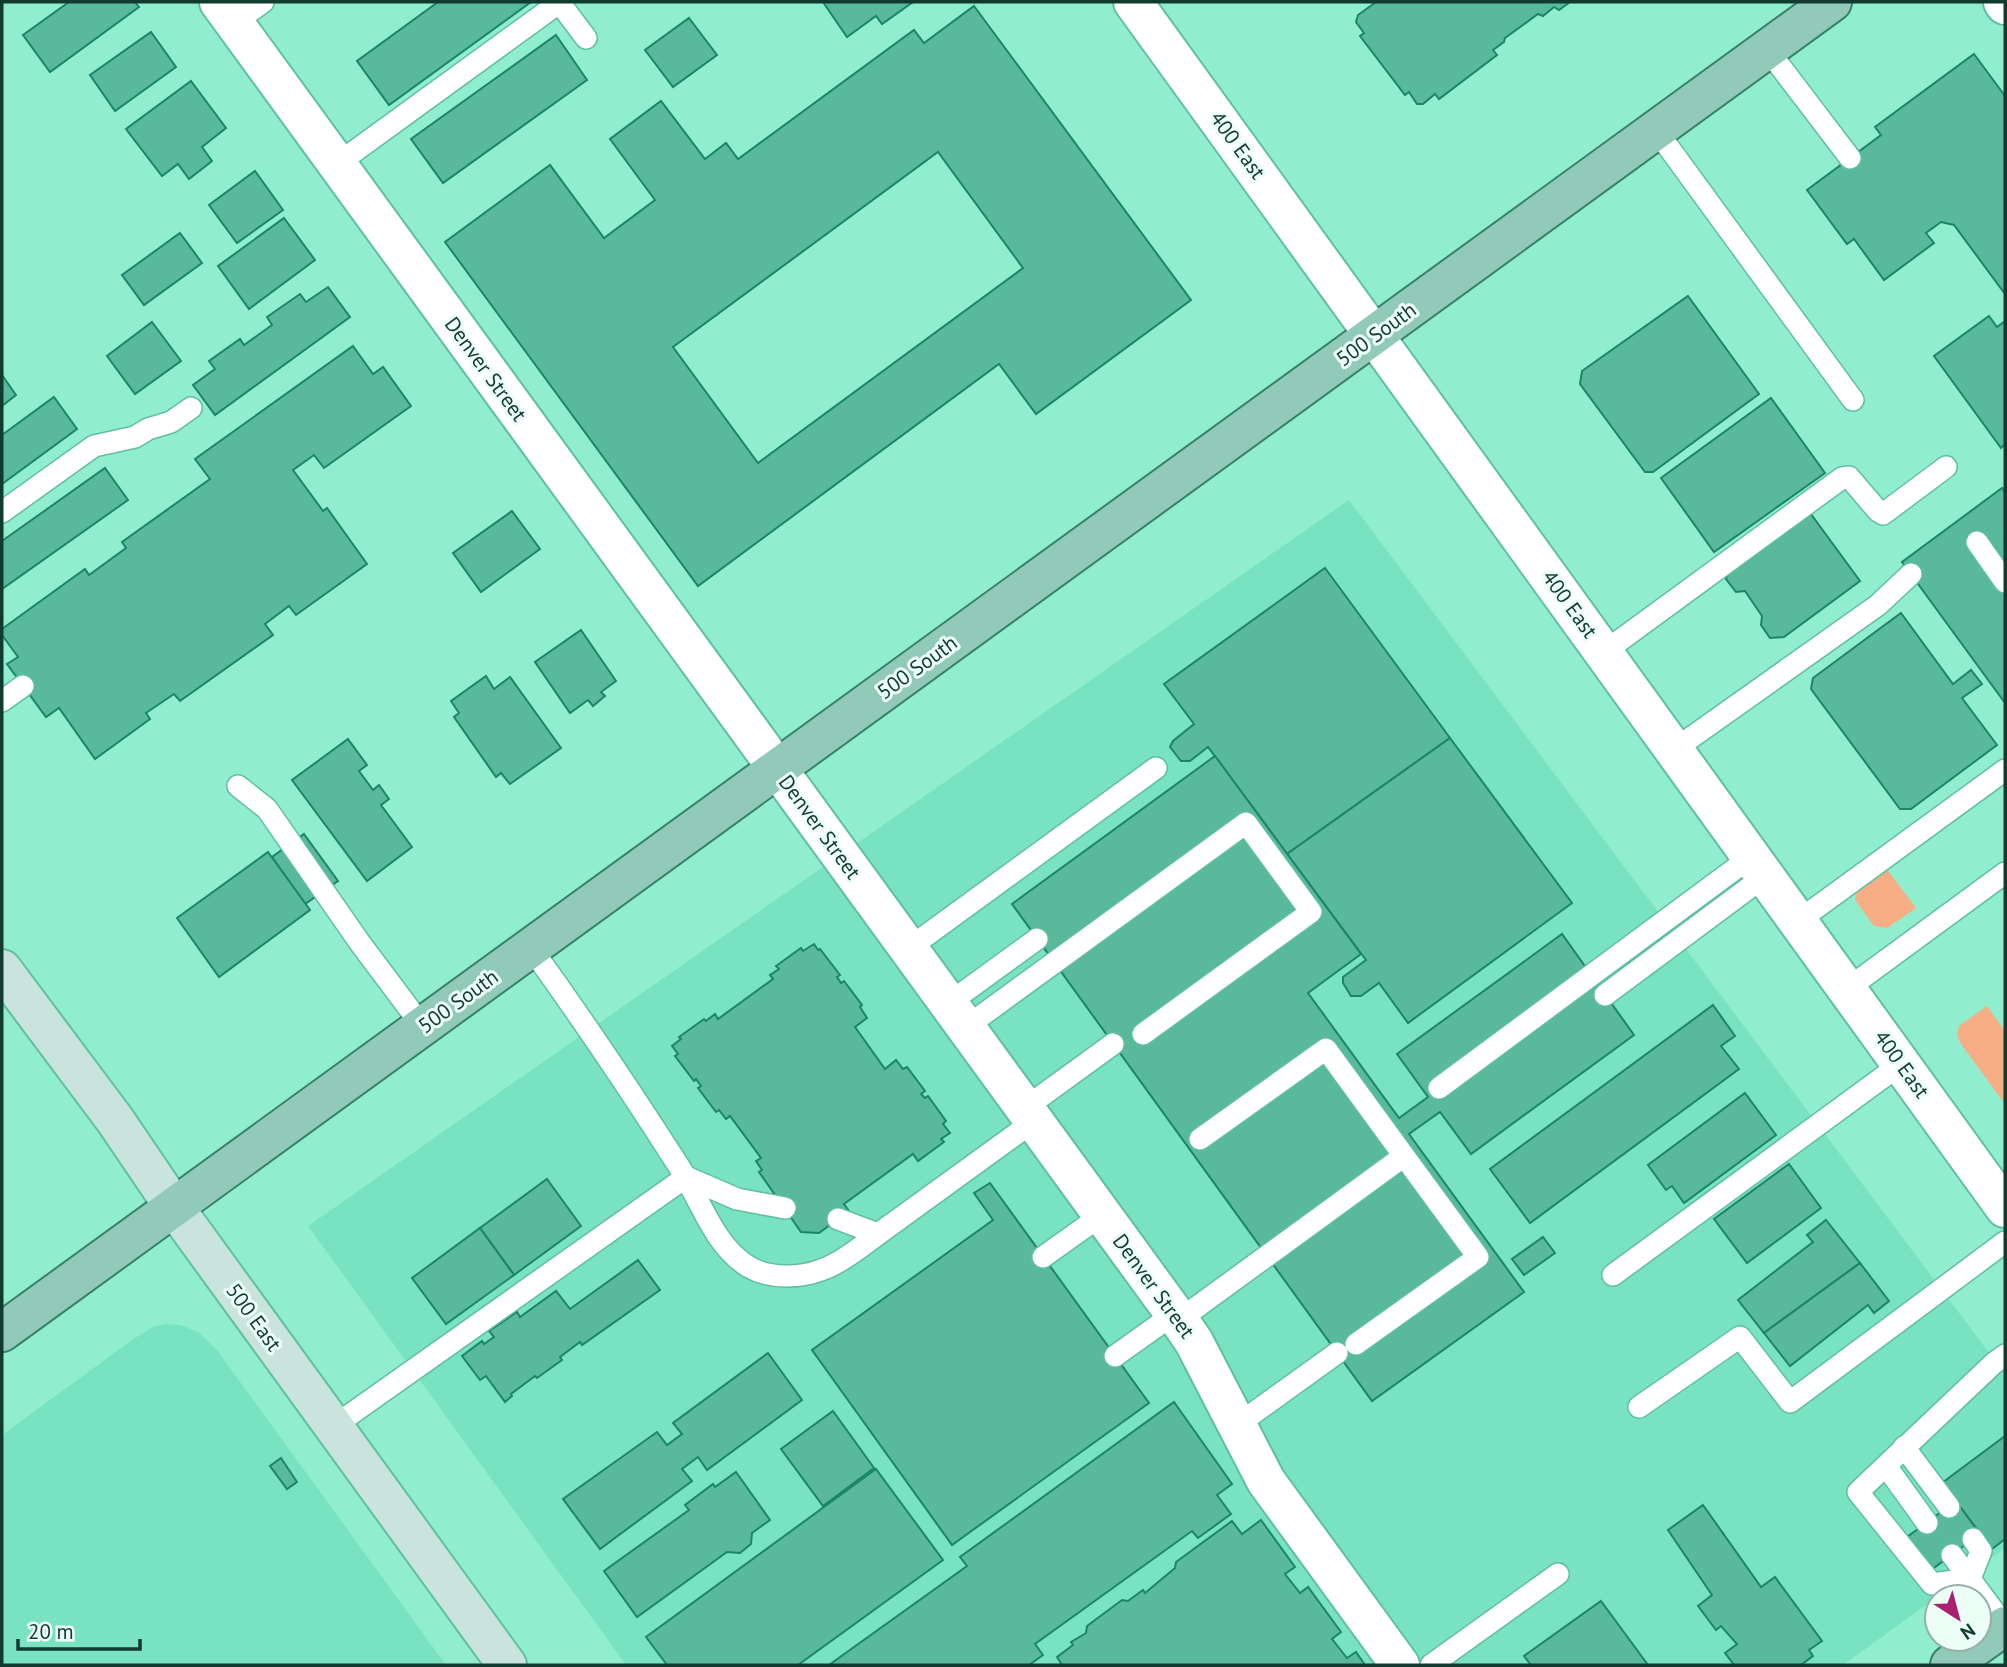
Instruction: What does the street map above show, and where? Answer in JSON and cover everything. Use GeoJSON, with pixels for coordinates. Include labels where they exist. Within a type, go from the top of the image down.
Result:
{"type":"FeatureCollection","features":[{"type":"Feature","properties":{"kind":"main road","name":"500 South"},"geometry":{"type":"LineString","coordinates":[[2,1332],[1832,2]]}},
{"type":"Feature","properties":{"kind":"main road"},"geometry":{"type":"LineString","coordinates":[[1950,1665],[2005,1626]]}},
{"type":"Feature","properties":{"kind":"street","name":"400 East"},"geometry":{"type":"LineString","coordinates":[[1133,2],[1901,1064],[2003,1198]]}},
{"type":"Feature","properties":{"kind":"street","name":"Denver Street"},"geometry":{"type":"LineString","coordinates":[[239,9],[337,164],[1177,1317],[1194,1342],[1266,1481],[1400,1665]]}},
{"type":"Feature","properties":{"kind":"street","name":"500 East"},"geometry":{"type":"LineString","coordinates":[[2,969],[115,1120],[174,1207],[507,1665]]}},
{"type":"Feature","properties":{"kind":"lane"},"geometry":{"type":"LineString","coordinates":[[337,164],[560,2],[586,38]]}},
{"type":"Feature","properties":{"kind":"lane"},"geometry":{"type":"LineString","coordinates":[[1767,49],[1850,158]]}},
{"type":"Feature","properties":{"kind":"lane"},"geometry":{"type":"LineString","coordinates":[[1656,130],[1853,400]]}},
{"type":"Feature","properties":{"kind":"lane"},"geometry":{"type":"LineString","coordinates":[[2,512],[94,446],[135,437],[148,429],[171,422],[191,408]]}},
{"type":"Feature","properties":{"kind":"lane"},"geometry":{"type":"LineString","coordinates":[[1604,652],[1842,478],[1849,477],[1883,514],[1946,467]]}},
{"type":"Feature","properties":{"kind":"lane"},"geometry":{"type":"LineString","coordinates":[[1977,542],[2005,582]]}},
{"type":"Feature","properties":{"kind":"lane"},"geometry":{"type":"LineString","coordinates":[[1675,749],[1878,605],[1911,574]]}},
{"type":"Feature","properties":{"kind":"lane"},"geometry":{"type":"LineString","coordinates":[[2,701],[23,686]]}},
{"type":"Feature","properties":{"kind":"lane"},"geometry":{"type":"LineString","coordinates":[[909,948],[1156,768]]}},
{"type":"Feature","properties":{"kind":"lane"},"geometry":{"type":"LineString","coordinates":[[1798,921],[2005,769]]}},
{"type":"Feature","properties":{"kind":"lane"},"geometry":{"type":"LineString","coordinates":[[238,786],[267,809],[360,943],[423,1027]]}},
{"type":"Feature","properties":{"kind":"lane"},"geometry":{"type":"LineString","coordinates":[[957,1015],[1247,823],[1311,912],[1143,1034]]}},
{"type":"Feature","properties":{"kind":"lane"},"geometry":{"type":"LineString","coordinates":[[1605,995],[1758,866]]}},
{"type":"Feature","properties":{"kind":"lane"},"geometry":{"type":"LineString","coordinates":[[1439,1088],[1758,866]]}},
{"type":"Feature","properties":{"kind":"lane"},"geometry":{"type":"LineString","coordinates":[[1847,989],[2005,873]]}},
{"type":"Feature","properties":{"kind":"lane"},"geometry":{"type":"LineString","coordinates":[[957,1015],[1037,939]]}},
{"type":"Feature","properties":{"kind":"lane"},"geometry":{"type":"LineString","coordinates":[[531,948],[594,1034],[686,1177],[724,1245],[749,1267],[770,1275],[799,1276],[824,1270],[870,1240],[1030,1114],[1113,1044]]}},
{"type":"Feature","properties":{"kind":"lane"},"geometry":{"type":"LineString","coordinates":[[1200,1139],[1326,1049],[1478,1256],[1237,1425]]}},
{"type":"Feature","properties":{"kind":"lane"},"geometry":{"type":"LineString","coordinates":[[1613,1275],[1901,1064]]}},
{"type":"Feature","properties":{"kind":"lane"},"geometry":{"type":"LineString","coordinates":[[1115,1356],[1177,1317],[1404,1156]]}},
{"type":"Feature","properties":{"kind":"lane"},"geometry":{"type":"LineString","coordinates":[[686,1177],[737,1199],[785,1208]]}},
{"type":"Feature","properties":{"kind":"lane"},"geometry":{"type":"LineString","coordinates":[[334,1426],[686,1177]]}},
{"type":"Feature","properties":{"kind":"lane"},"geometry":{"type":"LineString","coordinates":[[1044,1257],[1102,1214]]}},
{"type":"Feature","properties":{"kind":"lane"},"geometry":{"type":"LineString","coordinates":[[838,1219],[870,1240]]}},
{"type":"Feature","properties":{"kind":"lane"},"geometry":{"type":"LineString","coordinates":[[1639,1408],[1740,1337],[1790,1402],[2005,1242]]}},
{"type":"Feature","properties":{"kind":"lane"},"geometry":{"type":"LineString","coordinates":[[1970,1579],[1932,1584],[1858,1492],[2005,1355]]}},
{"type":"Feature","properties":{"kind":"lane"},"geometry":{"type":"LineString","coordinates":[[1904,1447],[1949,1507]]}},
{"type":"Feature","properties":{"kind":"lane"},"geometry":{"type":"LineString","coordinates":[[1886,1466],[1927,1523]]}},
{"type":"Feature","properties":{"kind":"lane"},"geometry":{"type":"LineString","coordinates":[[1970,1579],[1981,1551],[1973,1539]]}},
{"type":"Feature","properties":{"kind":"lane"},"geometry":{"type":"LineString","coordinates":[[1952,1555],[2005,1626]]}},
{"type":"Feature","properties":{"kind":"lane"},"geometry":{"type":"LineString","coordinates":[[1431,1665],[1558,1574]]}},
{"type":"Feature","properties":{"kind":"shaded area"},"geometry":{"type":"Polygon","coordinates":[[[1349,500],[2005,1374],[2005,1548],[1957,1583],[1923,1583],[1923,1607],[1843,1665],[626,1665],[308,1226],[1349,500]]]}},
{"type":"Feature","properties":{"kind":"shaded area"},"geometry":{"type":"Polygon","coordinates":[[[1886,868],[1916,908],[1887,928],[1874,926],[1855,900],[1857,890],[1886,868]]]}},
{"type":"Feature","properties":{"kind":"shaded area"},"geometry":{"type":"Polygon","coordinates":[[[1987,1006],[2005,1031],[2005,1104],[1957,1035],[1959,1026],[1987,1006]]]}},
{"type":"Feature","properties":{"kind":"shaded area"},"geometry":{"type":"Polygon","coordinates":[[[181,1325],[198,1332],[217,1350],[446,1665],[2,1665],[2,1435],[132,1340],[154,1326],[181,1325]]]}},
{"type":"Feature","properties":{"kind":"building"},"geometry":{"type":"Polygon","coordinates":[[[69,2],[135,2],[139,7],[50,72],[23,35],[69,2]]]}},
{"type":"Feature","properties":{"kind":"building"},"geometry":{"type":"Polygon","coordinates":[[[438,2],[531,2],[389,105],[357,61],[438,2]]]}},
{"type":"Feature","properties":{"kind":"building"},"geometry":{"type":"Polygon","coordinates":[[[823,2],[913,2],[882,24],[876,16],[847,37],[823,2]]]}},
{"type":"Feature","properties":{"kind":"building"},"geometry":{"type":"Polygon","coordinates":[[[1376,2],[1570,2],[1559,10],[1554,7],[1543,16],[1538,14],[1505,38],[1504,42],[1493,50],[1497,55],[1439,99],[1435,94],[1423,104],[1417,104],[1409,92],[1405,95],[1360,36],[1364,33],[1356,22],[1358,15],[1376,2]]]}},
{"type":"Feature","properties":{"kind":"building"},"geometry":{"type":"Polygon","coordinates":[[[974,6],[1191,300],[1036,414],[999,364],[698,586],[445,242],[550,165],[604,238],[655,200],[610,139],[661,101],[705,159],[726,143],[738,159],[914,30],[924,43],[974,6]],[[938,152],[673,347],[758,463],[1023,268],[938,152]]]}},
{"type":"Feature","properties":{"kind":"building"},"geometry":{"type":"Polygon","coordinates":[[[689,18],[717,55],[673,87],[645,50],[689,18]]]}},
{"type":"Feature","properties":{"kind":"building"},"geometry":{"type":"Polygon","coordinates":[[[151,32],[176,67],[115,111],[90,75],[151,32]]]}},
{"type":"Feature","properties":{"kind":"building"},"geometry":{"type":"Polygon","coordinates":[[[556,35],[587,80],[443,183],[411,139],[556,35]]]}},
{"type":"Feature","properties":{"kind":"building"},"geometry":{"type":"Polygon","coordinates":[[[1974,54],[2005,96],[2005,294],[1954,225],[1941,222],[1926,233],[1934,243],[1884,280],[1854,239],[1847,244],[1807,190],[1881,135],[1875,127],[1974,54]]]}},
{"type":"Feature","properties":{"kind":"building"},"geometry":{"type":"Polygon","coordinates":[[[191,81],[226,128],[202,147],[212,161],[189,179],[178,164],[162,176],[126,129],[191,81]]]}},
{"type":"Feature","properties":{"kind":"building"},"geometry":{"type":"Polygon","coordinates":[[[255,171],[283,210],[237,243],[209,205],[255,171]]]}},
{"type":"Feature","properties":{"kind":"building"},"geometry":{"type":"Polygon","coordinates":[[[284,218],[315,260],[249,309],[218,266],[284,218]]]}},
{"type":"Feature","properties":{"kind":"building"},"geometry":{"type":"Polygon","coordinates":[[[180,233],[202,263],[144,305],[122,275],[180,233]]]}},
{"type":"Feature","properties":{"kind":"building"},"geometry":{"type":"Polygon","coordinates":[[[328,287],[350,317],[215,415],[193,385],[215,369],[209,361],[240,339],[244,345],[272,325],[267,317],[300,294],[306,302],[328,287]]]}},
{"type":"Feature","properties":{"kind":"building"},"geometry":{"type":"Polygon","coordinates":[[[1688,296],[1759,394],[1653,472],[1645,472],[1580,384],[1582,371],[1688,296]]]}},
{"type":"Feature","properties":{"kind":"building"},"geometry":{"type":"Polygon","coordinates":[[[1989,316],[1997,327],[2005,321],[2005,444],[2001,448],[1934,356],[1989,316]]]}},
{"type":"Feature","properties":{"kind":"building"},"geometry":{"type":"Polygon","coordinates":[[[152,322],[181,361],[135,394],[107,356],[152,322]]]}},
{"type":"Feature","properties":{"kind":"building"},"geometry":{"type":"Polygon","coordinates":[[[353,346],[373,374],[383,367],[411,406],[324,468],[314,455],[293,470],[323,511],[327,508],[367,564],[296,615],[289,606],[265,624],[273,635],[180,701],[174,694],[146,713],[150,719],[95,759],[59,708],[46,717],[7,664],[18,657],[2,635],[2,629],[85,569],[89,575],[126,548],[122,542],[210,479],[195,459],[353,346]]]}},
{"type":"Feature","properties":{"kind":"building"},"geometry":{"type":"Polygon","coordinates":[[[2,375],[16,395],[2,406],[2,375]]]}},
{"type":"Feature","properties":{"kind":"building"},"geometry":{"type":"Polygon","coordinates":[[[54,397],[77,429],[2,484],[2,435],[54,397]]]}},
{"type":"Feature","properties":{"kind":"building"},"geometry":{"type":"Polygon","coordinates":[[[1771,398],[1825,473],[1714,552],[1661,478],[1771,398]]]}},
{"type":"Feature","properties":{"kind":"building"},"geometry":{"type":"Polygon","coordinates":[[[105,468],[128,500],[2,589],[2,541],[105,468]]]}},
{"type":"Feature","properties":{"kind":"building"},"geometry":{"type":"Polygon","coordinates":[[[2002,488],[2005,493],[2005,703],[1902,562],[2002,488]]]}},
{"type":"Feature","properties":{"kind":"building"},"geometry":{"type":"Polygon","coordinates":[[[1808,510],[1860,581],[1784,637],[1770,638],[1761,625],[1762,616],[1745,591],[1736,592],[1726,579],[1731,566],[1808,510]]]}},
{"type":"Feature","properties":{"kind":"building"},"geometry":{"type":"Polygon","coordinates":[[[512,511],[540,549],[481,592],[453,553],[512,511]]]}},
{"type":"Feature","properties":{"kind":"building"},"geometry":{"type":"Polygon","coordinates":[[[1325,568],[1450,738],[1287,854],[1208,747],[1190,761],[1181,761],[1170,747],[1173,741],[1194,724],[1164,684],[1325,568]]]}},
{"type":"Feature","properties":{"kind":"building"},"geometry":{"type":"Polygon","coordinates":[[[1901,613],[1953,684],[1971,670],[1982,684],[1962,698],[1997,745],[1911,809],[1900,809],[1811,689],[1813,678],[1901,613]]]}},
{"type":"Feature","properties":{"kind":"building"},"geometry":{"type":"Polygon","coordinates":[[[581,630],[616,681],[601,692],[605,696],[593,706],[588,700],[570,713],[535,662],[581,630]]]}},
{"type":"Feature","properties":{"kind":"building"},"geometry":{"type":"Polygon","coordinates":[[[486,676],[494,689],[510,677],[561,748],[510,784],[501,773],[496,777],[454,717],[459,713],[451,701],[486,676]]]}},
{"type":"Feature","properties":{"kind":"building"},"geometry":{"type":"Polygon","coordinates":[[[1450,738],[1572,903],[1408,1023],[1379,983],[1361,996],[1351,996],[1343,983],[1343,977],[1366,960],[1287,854],[1450,738]]]}},
{"type":"Feature","properties":{"kind":"building"},"geometry":{"type":"Polygon","coordinates":[[[348,739],[367,765],[359,771],[373,790],[379,785],[389,799],[381,805],[412,847],[367,881],[292,780],[348,739]]]}},
{"type":"Feature","properties":{"kind":"building"},"geometry":{"type":"Polygon","coordinates":[[[1215,756],[1361,954],[1308,993],[1399,1118],[1428,1097],[1397,1054],[1562,934],[1634,1035],[1471,1154],[1440,1112],[1409,1134],[1524,1292],[1372,1401],[1012,904],[1215,756]]]}},
{"type":"Feature","properties":{"kind":"building"},"geometry":{"type":"Polygon","coordinates":[[[304,834],[338,881],[305,904],[272,857],[304,834]]]}},
{"type":"Feature","properties":{"kind":"building"},"geometry":{"type":"Polygon","coordinates":[[[268,852],[310,910],[219,977],[177,918],[268,852]]]}},
{"type":"Feature","properties":{"kind":"building"},"geometry":{"type":"Polygon","coordinates":[[[814,944],[840,975],[837,977],[841,983],[844,981],[862,1005],[860,1007],[867,1018],[855,1027],[885,1069],[896,1060],[903,1069],[907,1067],[925,1091],[921,1094],[925,1098],[928,1096],[946,1121],[943,1124],[950,1133],[941,1139],[944,1142],[918,1161],[913,1154],[844,1204],[849,1211],[819,1233],[801,1232],[759,1172],[762,1170],[756,1161],[761,1158],[730,1116],[726,1119],[719,1110],[716,1112],[698,1088],[701,1086],[696,1079],[694,1081],[675,1056],[678,1054],[672,1046],[681,1039],[679,1037],[704,1019],[706,1021],[715,1014],[718,1019],[773,979],[770,975],[779,969],[776,966],[801,948],[803,951],[814,944]]]}},
{"type":"Feature","properties":{"kind":"building"},"geometry":{"type":"Polygon","coordinates":[[[1713,1005],[1735,1036],[1721,1046],[1739,1069],[1530,1223],[1490,1169],[1713,1005]]]}},
{"type":"Feature","properties":{"kind":"building"},"geometry":{"type":"Polygon","coordinates":[[[1745,1093],[1776,1135],[1684,1203],[1672,1186],[1666,1190],[1648,1165],[1745,1093]]]}},
{"type":"Feature","properties":{"kind":"building"},"geometry":{"type":"Polygon","coordinates":[[[1789,1164],[1821,1208],[1747,1263],[1714,1219],[1789,1164]]]}},
{"type":"Feature","properties":{"kind":"building"},"geometry":{"type":"Polygon","coordinates":[[[547,1179],[581,1226],[514,1275],[480,1228],[547,1179]]]}},
{"type":"Feature","properties":{"kind":"building"},"geometry":{"type":"Polygon","coordinates":[[[990,1183],[1149,1403],[952,1545],[812,1350],[993,1220],[974,1193],[990,1183]]]}},
{"type":"Feature","properties":{"kind":"building"},"geometry":{"type":"Polygon","coordinates":[[[1826,1220],[1860,1263],[1764,1333],[1738,1300],[1813,1242],[1807,1235],[1826,1220]]]}},
{"type":"Feature","properties":{"kind":"building"},"geometry":{"type":"Polygon","coordinates":[[[480,1228],[514,1275],[446,1324],[412,1278],[480,1228]]]}},
{"type":"Feature","properties":{"kind":"building"},"geometry":{"type":"Polygon","coordinates":[[[1543,1237],[1555,1253],[1524,1275],[1512,1259],[1543,1237]]]}},
{"type":"Feature","properties":{"kind":"building"},"geometry":{"type":"Polygon","coordinates":[[[638,1260],[660,1290],[582,1345],[580,1342],[560,1357],[562,1360],[537,1378],[535,1376],[511,1394],[505,1402],[486,1376],[480,1380],[462,1356],[482,1341],[484,1344],[494,1337],[489,1331],[517,1312],[520,1317],[556,1291],[570,1309],[638,1260]]]}},
{"type":"Feature","properties":{"kind":"building"},"geometry":{"type":"Polygon","coordinates":[[[1860,1263],[1889,1301],[1874,1313],[1868,1305],[1790,1366],[1764,1333],[1860,1263]]]}},
{"type":"Feature","properties":{"kind":"building"},"geometry":{"type":"Polygon","coordinates":[[[768,1353],[802,1400],[707,1470],[698,1457],[682,1469],[692,1481],[600,1549],[563,1499],[657,1432],[667,1445],[682,1434],[673,1423],[768,1353]]]}},
{"type":"Feature","properties":{"kind":"building"},"geometry":{"type":"Polygon","coordinates":[[[1174,1402],[1232,1484],[1217,1495],[1231,1514],[1198,1538],[1192,1531],[1035,1644],[1043,1655],[1029,1665],[829,1665],[967,1566],[960,1557],[1174,1402]]]}},
{"type":"Feature","properties":{"kind":"building"},"geometry":{"type":"Polygon","coordinates":[[[833,1411],[874,1468],[823,1506],[781,1449],[833,1411]]]}},
{"type":"Feature","properties":{"kind":"building"},"geometry":{"type":"Polygon","coordinates":[[[2005,1436],[2005,1539],[1992,1549],[1942,1483],[2005,1436]]]}},
{"type":"Feature","properties":{"kind":"building"},"geometry":{"type":"Polygon","coordinates":[[[281,1458],[297,1482],[287,1489],[270,1466],[281,1458]]]}},
{"type":"Feature","properties":{"kind":"building"},"geometry":{"type":"Polygon","coordinates":[[[876,1469],[943,1560],[798,1665],[667,1665],[646,1637],[876,1469]]]}},
{"type":"Feature","properties":{"kind":"building"},"geometry":{"type":"Polygon","coordinates":[[[736,1472],[770,1520],[752,1533],[751,1544],[740,1553],[727,1552],[637,1617],[604,1571],[689,1510],[685,1505],[713,1484],[715,1487],[736,1472]]]}},
{"type":"Feature","properties":{"kind":"building"},"geometry":{"type":"Polygon","coordinates":[[[1956,1501],[1980,1534],[1931,1570],[1907,1537],[1956,1501]]]}},
{"type":"Feature","properties":{"kind":"building"},"geometry":{"type":"Polygon","coordinates":[[[1703,1505],[1761,1587],[1775,1577],[1822,1641],[1809,1650],[1813,1656],[1801,1665],[1734,1665],[1725,1653],[1737,1644],[1721,1626],[1716,1630],[1698,1606],[1712,1595],[1668,1530],[1703,1505]]]}},
{"type":"Feature","properties":{"kind":"building"},"geometry":{"type":"Polygon","coordinates":[[[1261,1520],[1295,1567],[1285,1574],[1300,1593],[1308,1587],[1341,1632],[1332,1639],[1347,1658],[1356,1652],[1365,1665],[1062,1665],[1057,1657],[1073,1645],[1071,1642],[1086,1633],[1087,1626],[1122,1600],[1128,1601],[1143,1590],[1145,1593],[1175,1568],[1176,1562],[1232,1521],[1242,1534],[1261,1520]]]}},
{"type":"Feature","properties":{"kind":"building"},"geometry":{"type":"Polygon","coordinates":[[[1601,1601],[1648,1665],[1531,1665],[1524,1656],[1601,1601]]]}}]}
